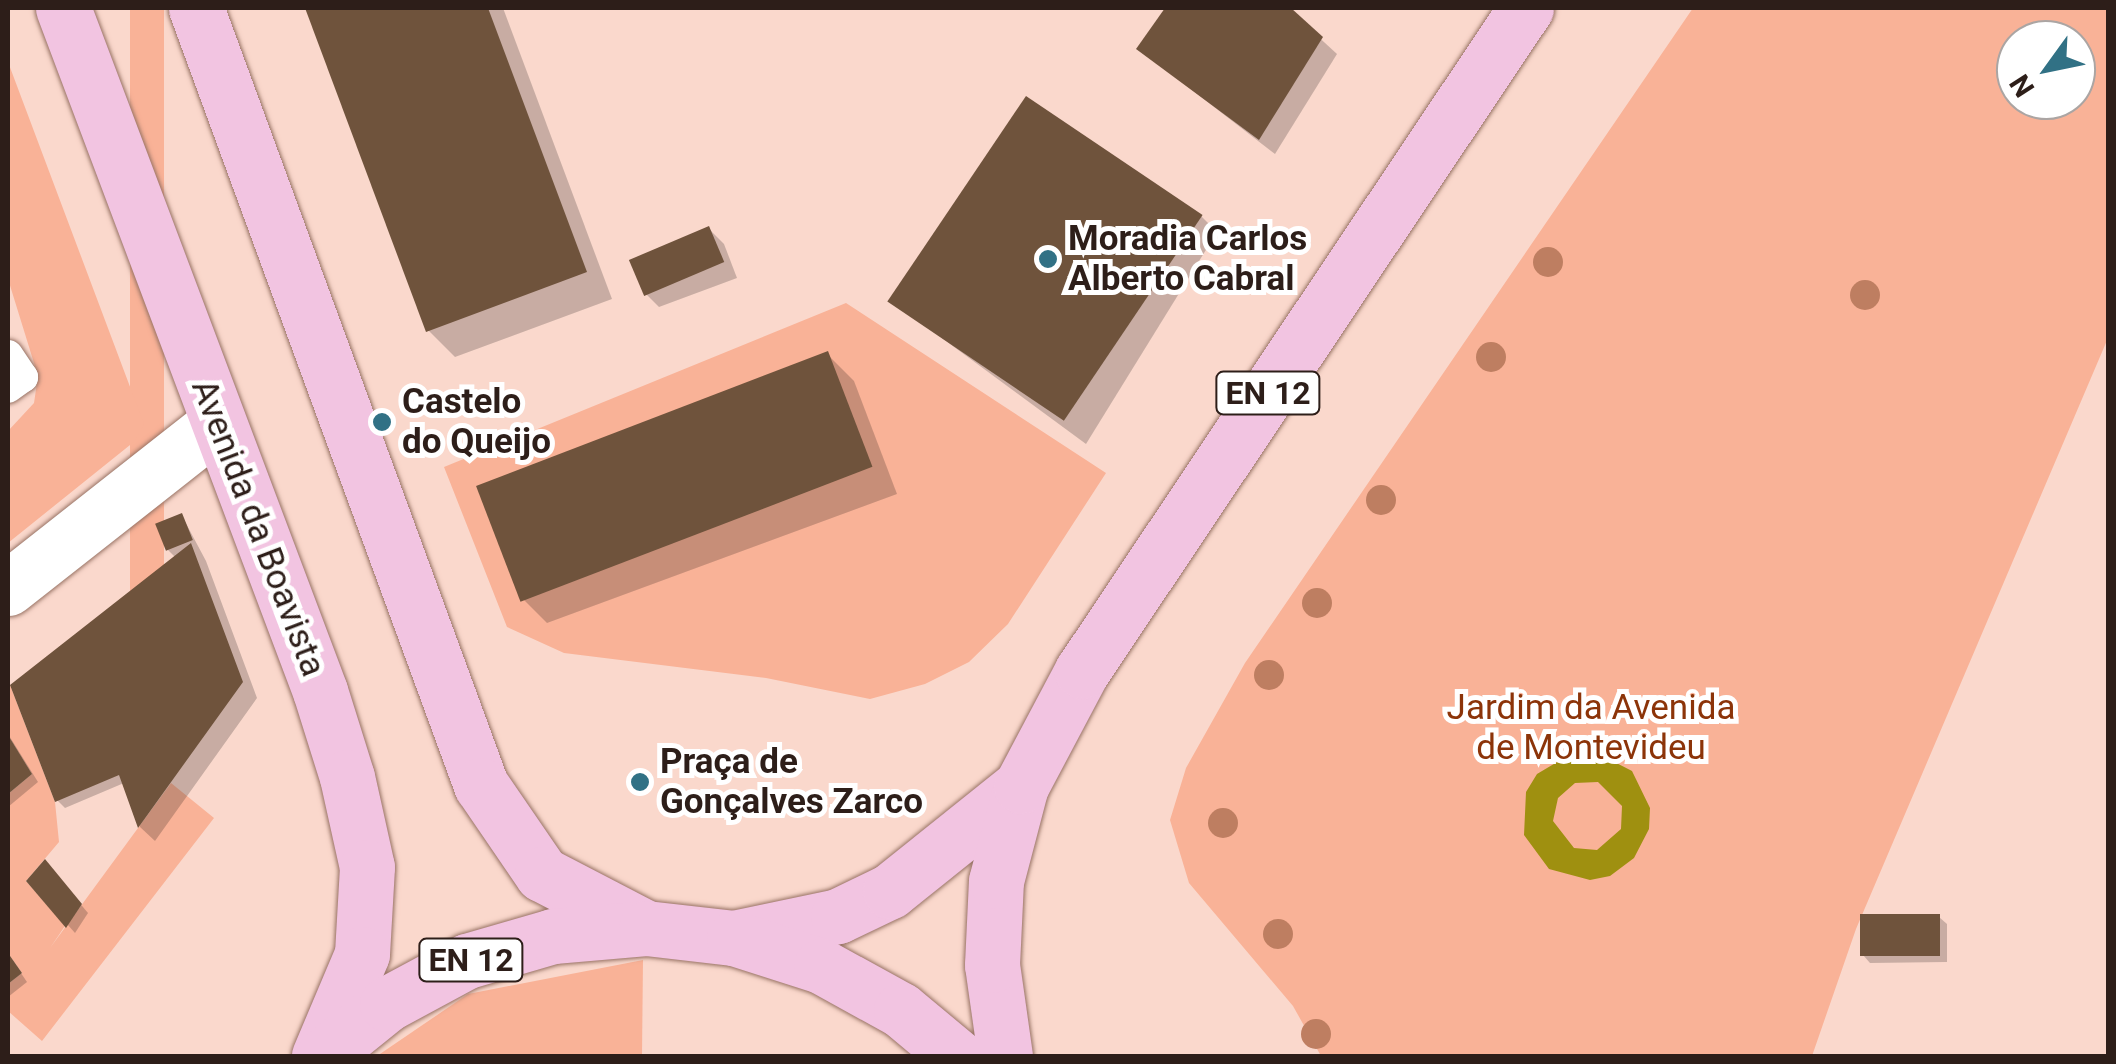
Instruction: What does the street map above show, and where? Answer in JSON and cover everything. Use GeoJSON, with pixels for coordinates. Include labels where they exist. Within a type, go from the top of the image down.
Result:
{"type":"FeatureCollection","features":[{"type":"Feature","properties":{"kind":"main road","name":"Avenida da Boavista"},"geometry":{"type":"LineString","coordinates":[[63,8],[320,691],[366,867],[362,954],[320,1056]]}},
{"type":"Feature","properties":{"kind":"main road"},"geometry":{"type":"LineString","coordinates":[[196,8],[481,784],[542,874],[646,928]]}},
{"type":"Feature","properties":{"kind":"main road","name":"EN 12"},"geometry":{"type":"LineString","coordinates":[[1005,1056],[996,1024],[992,948],[996,880],[1021,786],[1082,670],[1526,8]]}},
{"type":"Feature","properties":{"kind":"main road","name":"EN 12"},"geometry":{"type":"LineString","coordinates":[[734,938],[838,916],[890,891],[1021,786]]}},
{"type":"Feature","properties":{"kind":"main road","name":"EN 12"},"geometry":{"type":"LineString","coordinates":[[320,1056],[386,1004],[467,962],[553,936],[646,928],[734,938],[821,966],[901,1010],[956,1056]]}},
{"type":"Feature","properties":{"kind":"street"},"geometry":{"type":"LineString","coordinates":[[8,588],[218,423]]}},
{"type":"Feature","properties":{"kind":"lane"},"geometry":{"type":"LineString","coordinates":[[8,355],[23,377],[8,388]]}},
{"type":"Feature","properties":{"kind":"green space"},"geometry":{"type":"Polygon","coordinates":[[[130,8],[164,8],[164,686],[130,686],[130,8]]]}},
{"type":"Feature","properties":{"kind":"green space","name":"Jardim da Avenida de Montevideu"},"geometry":{"type":"Polygon","coordinates":[[[1693,8],[2108,8],[2108,338],[1856,929],[1812,1056],[1321,1056],[1293,1006],[1189,883],[1170,820],[1186,768],[1245,663],[1693,8]]]}},
{"type":"Feature","properties":{"kind":"green space"},"geometry":{"type":"Polygon","coordinates":[[[8,62],[144,424],[135,441],[8,543],[8,431],[34,403],[38,376],[8,279],[8,62]]]}},
{"type":"Feature","properties":{"kind":"green space"},"geometry":{"type":"Polygon","coordinates":[[[846,303],[1106,473],[1008,624],[969,662],[925,684],[870,699],[766,678],[564,653],[507,627],[444,467],[846,303]]]}},
{"type":"Feature","properties":{"kind":"green space"},"geometry":{"type":"Polygon","coordinates":[[[10,685],[55,802],[59,842],[26,881],[65,926],[50,948],[171,783],[214,818],[42,1041],[8,1011],[8,984],[22,973],[8,953],[8,794],[32,774],[8,735],[10,685]]]}},
{"type":"Feature","properties":{"kind":"green space"},"geometry":{"type":"Polygon","coordinates":[[[643,960],[642,1056],[377,1056],[468,994],[643,960]]]}},
{"type":"Feature","properties":{"kind":"shaded area"},"geometry":{"type":"Polygon","coordinates":[[[1574,752],[1595,752],[1632,771],[1650,808],[1649,829],[1634,858],[1610,876],[1590,880],[1549,869],[1524,835],[1526,792],[1537,774],[1574,752]],[[1598,782],[1575,783],[1558,798],[1553,821],[1574,848],[1597,850],[1621,829],[1622,806],[1598,782]]]}},
{"type":"Feature","properties":{"kind":"building"},"geometry":{"type":"Polygon","coordinates":[[[305,8],[488,8],[587,272],[426,332],[305,8]]]}},
{"type":"Feature","properties":{"kind":"building"},"geometry":{"type":"Polygon","coordinates":[[[1165,8],[1291,8],[1323,37],[1259,140],[1136,49],[1165,8]]]}},
{"type":"Feature","properties":{"kind":"building","name":"Moradia Carlos Alberto Cabral"},"geometry":{"type":"Polygon","coordinates":[[[1026,96],[1203,215],[1064,421],[887,302],[1026,96]]]}},
{"type":"Feature","properties":{"kind":"building"},"geometry":{"type":"Polygon","coordinates":[[[709,226],[724,262],[644,296],[629,260],[709,226]]]}},
{"type":"Feature","properties":{"kind":"building"},"geometry":{"type":"Polygon","coordinates":[[[828,351],[872,467],[520,602],[476,486],[828,351]]]}},
{"type":"Feature","properties":{"kind":"building"},"geometry":{"type":"Polygon","coordinates":[[[182,513],[193,540],[166,551],[155,524],[182,513]]]}},
{"type":"Feature","properties":{"kind":"building"},"geometry":{"type":"Polygon","coordinates":[[[191,543],[243,682],[138,828],[119,775],[55,802],[10,685],[191,543]]]}},
{"type":"Feature","properties":{"kind":"building"},"geometry":{"type":"Polygon","coordinates":[[[8,735],[32,774],[8,794],[8,735]]]}},
{"type":"Feature","properties":{"kind":"building"},"geometry":{"type":"Polygon","coordinates":[[[45,859],[82,904],[66,928],[26,881],[45,859]]]}},
{"type":"Feature","properties":{"kind":"building"},"geometry":{"type":"Polygon","coordinates":[[[1860,914],[1940,914],[1940,956],[1860,956],[1860,914]]]}},
{"type":"Feature","properties":{"kind":"building"},"geometry":{"type":"Polygon","coordinates":[[[8,953],[22,973],[8,984],[8,953]]]}},
{"type":"Feature","properties":{"kind":"place","name":"Moradia Carlos Alberto Cabral"},"geometry":{"type":"Point","coordinates":[1048,259]}},
{"type":"Feature","properties":{"kind":"place","name":"Castelo do Queijo"},"geometry":{"type":"Point","coordinates":[382,422]}},
{"type":"Feature","properties":{"kind":"place","name":"Praça de Gonçalves Zarco"},"geometry":{"type":"Point","coordinates":[640,782]}}]}
